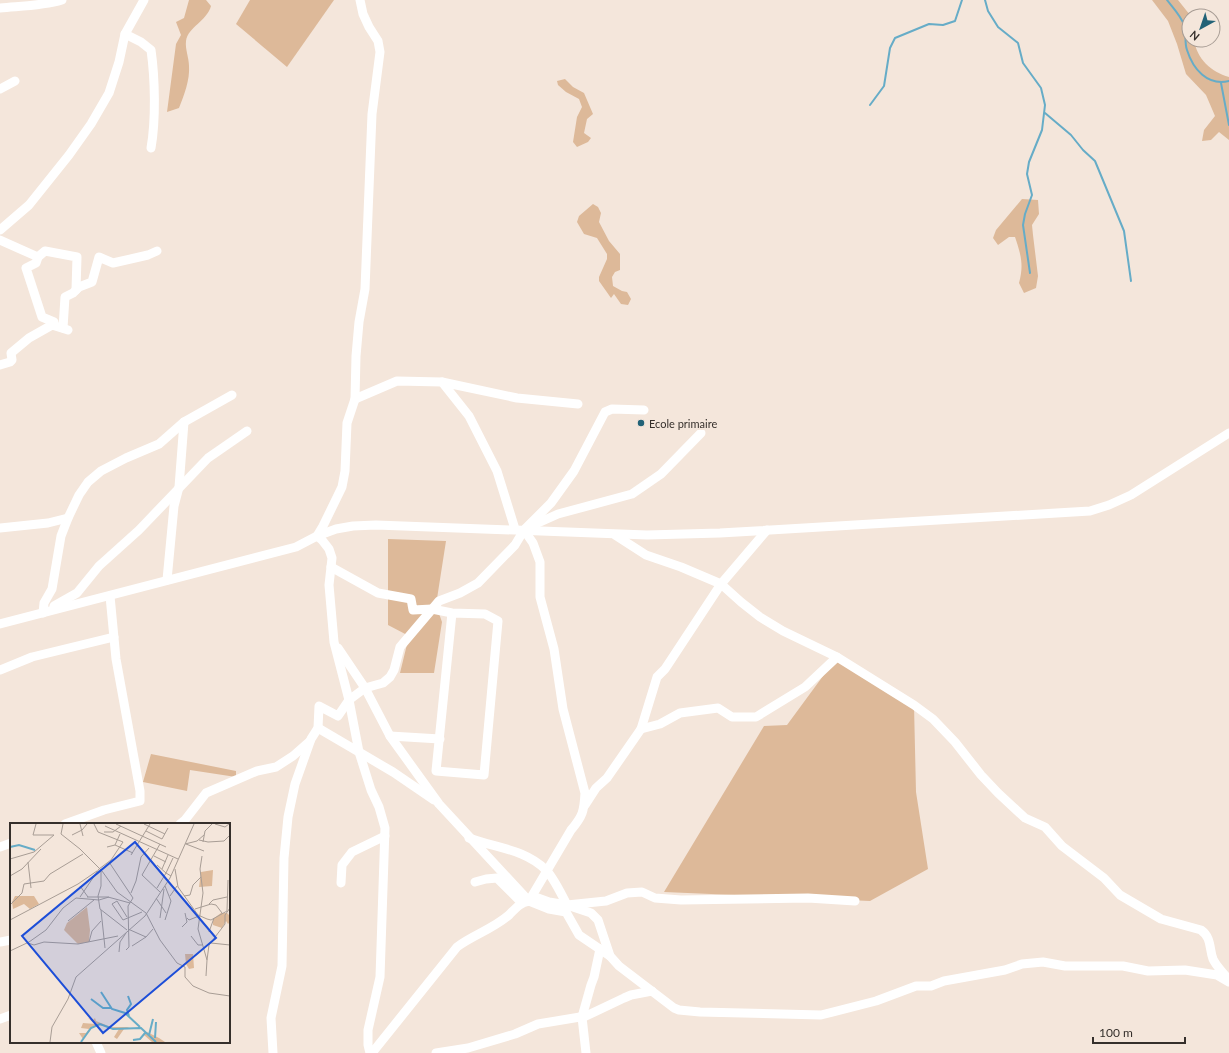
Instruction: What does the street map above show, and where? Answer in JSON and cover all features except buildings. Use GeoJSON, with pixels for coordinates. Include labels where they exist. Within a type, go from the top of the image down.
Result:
{"type":"FeatureCollection","features":[{"type":"Feature","properties":{"kind":"street"},"geometry":{"type":"LineString","coordinates":[[0,8],[28,6],[62,0]]}},
{"type":"Feature","properties":{"kind":"street"},"geometry":{"type":"LineString","coordinates":[[0,230],[30,205],[70,155],[91,124],[109,93],[119,62],[125,34],[144,0]]}},
{"type":"Feature","properties":{"kind":"street"},"geometry":{"type":"LineString","coordinates":[[317,536],[342,487],[345,471],[348,423],[355,399],[356,356],[359,322],[365,289],[372,114],[380,52],[378,41],[366,21],[360,0]]}},
{"type":"Feature","properties":{"kind":"street"},"geometry":{"type":"LineString","coordinates":[[125,34],[141,42],[151,50],[154,98],[154,132],[151,148]]}},
{"type":"Feature","properties":{"kind":"street"},"geometry":{"type":"LineString","coordinates":[[0,89],[15,81]]}},
{"type":"Feature","properties":{"kind":"street"},"geometry":{"type":"LineString","coordinates":[[0,240],[38,257]]}},
{"type":"Feature","properties":{"kind":"street"},"geometry":{"type":"LineString","coordinates":[[76,290],[77,257],[46,251],[38,257],[36,263],[26,268],[42,317],[53,324],[66,329],[64,306],[65,298],[73,293],[76,290],[79,287],[92,282],[99,257],[114,263],[148,255],[157,251]]}},
{"type":"Feature","properties":{"kind":"street"},"geometry":{"type":"LineString","coordinates":[[0,365],[10,362],[12,360],[11,353],[29,338],[53,324],[64,306]]}},
{"type":"Feature","properties":{"kind":"street"},"geometry":{"type":"LineString","coordinates":[[355,399],[397,381],[442,382],[517,398],[578,404]]}},
{"type":"Feature","properties":{"kind":"street"},"geometry":{"type":"LineString","coordinates":[[442,382],[469,416],[497,471],[520,530],[533,543],[540,562],[540,597],[554,649],[563,710],[585,793],[585,807]]}},
{"type":"Feature","properties":{"kind":"street"},"geometry":{"type":"LineString","coordinates":[[43,613],[44,603],[52,589],[61,536],[79,495],[88,482],[101,471],[158,444],[184,422],[232,395]]}},
{"type":"Feature","properties":{"kind":"street"},"geometry":{"type":"LineString","coordinates":[[273,1053],[271,1018],[282,966],[284,858],[288,817],[295,784],[312,739],[318,728],[318,706],[338,716],[349,700],[365,688],[383,683],[390,677],[394,670],[400,647],[439,601],[460,593],[478,583],[514,545],[520,530],[551,503],[571,477],[605,412],[612,409],[644,410]]}},
{"type":"Feature","properties":{"kind":"street"},"geometry":{"type":"LineString","coordinates":[[168,580],[174,506],[179,487],[184,422]]}},
{"type":"Feature","properties":{"kind":"street"},"geometry":{"type":"LineString","coordinates":[[43,613],[77,593],[99,566],[139,530],[208,458],[247,431]]}},
{"type":"Feature","properties":{"kind":"street"},"geometry":{"type":"LineString","coordinates":[[520,530],[558,514],[632,494],[661,474],[700,433]]}},
{"type":"Feature","properties":{"kind":"street"},"geometry":{"type":"LineString","coordinates":[[0,624],[296,547],[317,536],[336,529],[353,526],[376,525],[615,535],[691,534],[1090,511],[1109,505],[1130,495],[1229,434]]}},
{"type":"Feature","properties":{"kind":"street"},"geometry":{"type":"LineString","coordinates":[[0,528],[68,518]]}},
{"type":"Feature","properties":{"kind":"street"},"geometry":{"type":"LineString","coordinates":[[371,1053],[457,947],[463,942],[490,929],[525,902],[547,870],[571,830],[580,820],[585,807],[596,788],[607,778],[641,729],[657,677],[674,655],[721,584],[767,530]]}},
{"type":"Feature","properties":{"kind":"street"},"geometry":{"type":"LineString","coordinates":[[615,535],[646,555],[681,567],[721,584],[760,617],[783,631],[838,657],[914,705],[933,719],[955,742],[981,775],[1025,818],[1045,827],[1062,846],[1104,878],[1120,895],[1161,919],[1201,930],[1205,933],[1211,945],[1213,959],[1229,981]]}},
{"type":"Feature","properties":{"kind":"street"},"geometry":{"type":"LineString","coordinates":[[317,536],[329,549],[332,558],[329,585],[334,642],[349,700],[359,752],[371,790],[386,828],[380,977],[368,1030],[368,1045],[371,1053]]}},
{"type":"Feature","properties":{"kind":"street"},"geometry":{"type":"LineString","coordinates":[[331,567],[378,593],[411,599],[413,610],[432,609],[452,613],[485,614],[498,620],[484,774],[436,771],[452,613]]}},
{"type":"Feature","properties":{"kind":"street"},"geometry":{"type":"LineString","coordinates":[[68,823],[104,810],[140,801],[140,791],[116,659],[110,596]]}},
{"type":"Feature","properties":{"kind":"street"},"geometry":{"type":"LineString","coordinates":[[0,670],[32,657],[114,637]]}},
{"type":"Feature","properties":{"kind":"street"},"geometry":{"type":"LineString","coordinates":[[334,642],[365,688],[390,736],[439,804],[525,902]]}},
{"type":"Feature","properties":{"kind":"street"},"geometry":{"type":"LineString","coordinates":[[641,729],[660,724],[680,713],[718,708],[732,717],[756,717],[805,687],[838,657]]}},
{"type":"Feature","properties":{"kind":"street"},"geometry":{"type":"LineString","coordinates":[[318,728],[393,772],[439,804]]}},
{"type":"Feature","properties":{"kind":"street"},"geometry":{"type":"LineString","coordinates":[[390,736],[440,739]]}},
{"type":"Feature","properties":{"kind":"street"},"geometry":{"type":"LineString","coordinates":[[181,823],[206,793],[257,771],[276,766],[293,756],[312,739]]}},
{"type":"Feature","properties":{"kind":"street"},"geometry":{"type":"LineString","coordinates":[[341,883],[342,865],[352,852],[385,836]]}},
{"type":"Feature","properties":{"kind":"street"},"geometry":{"type":"LineString","coordinates":[[470,838],[485,844],[511,850],[528,856],[547,870],[567,905]]}},
{"type":"Feature","properties":{"kind":"street"},"geometry":{"type":"LineString","coordinates":[[0,847],[10,843]]}},
{"type":"Feature","properties":{"kind":"street"},"geometry":{"type":"LineString","coordinates":[[475,882],[497,878],[525,902],[566,912],[579,936],[610,956],[619,966],[666,1002],[679,1010],[700,1012],[821,1015],[876,1001],[916,986],[931,986],[944,981],[1006,970],[1022,964],[1043,962],[1065,966],[1123,966],[1148,971],[1185,970],[1217,975],[1229,981]]}},
{"type":"Feature","properties":{"kind":"street"},"geometry":{"type":"LineString","coordinates":[[567,905],[606,901],[627,893],[642,892],[655,898],[681,900],[793,898],[855,901]]}},
{"type":"Feature","properties":{"kind":"street"},"geometry":{"type":"LineString","coordinates":[[525,902],[538,898],[591,913],[598,920],[610,956]]}},
{"type":"Feature","properties":{"kind":"street"},"geometry":{"type":"LineString","coordinates":[[0,942],[10,940]]}},
{"type":"Feature","properties":{"kind":"street"},"geometry":{"type":"LineString","coordinates":[[586,1053],[582,1017],[594,977],[600,949]]}},
{"type":"Feature","properties":{"kind":"street"},"geometry":{"type":"LineString","coordinates":[[436,1053],[468,1048],[515,1034],[538,1024],[586,1016],[595,1010],[631,995],[652,991]]}},
{"type":"Feature","properties":{"kind":"street"},"geometry":{"type":"LineString","coordinates":[[0,1019],[10,1015]]}},
{"type":"Feature","properties":{"kind":"street"},"geometry":{"type":"LineString","coordinates":[[96,1043],[101,1053]]}},
{"type":"Feature","properties":{"kind":"shaded area"},"geometry":{"type":"Polygon","coordinates":[[[189,0],[206,0],[211,6],[206,16],[187,36],[186,44],[189,63],[189,77],[179,108],[167,112],[176,44],[181,35],[176,22],[184,18],[189,0]]]}},
{"type":"Feature","properties":{"kind":"shaded area"},"geometry":{"type":"Polygon","coordinates":[[[250,0],[334,0],[287,67],[236,24],[250,0]]]}},
{"type":"Feature","properties":{"kind":"shaded area"},"geometry":{"type":"Polygon","coordinates":[[[1152,0],[1178,0],[1184,8],[1181,8],[1181,48],[1196,48],[1206,64],[1216,72],[1229,77],[1229,140],[1219,132],[1211,140],[1202,141],[1204,130],[1215,116],[1206,95],[1186,74],[1168,21],[1152,0]]]}},
{"type":"Feature","properties":{"kind":"shaded area"},"geometry":{"type":"Polygon","coordinates":[[[565,79],[573,87],[584,93],[593,114],[587,119],[584,133],[591,138],[588,142],[577,147],[573,142],[577,117],[582,107],[579,99],[566,92],[558,85],[557,81],[565,79]]]}},
{"type":"Feature","properties":{"kind":"shaded area"},"geometry":{"type":"Polygon","coordinates":[[[1022,199],[1038,200],[1039,214],[1032,225],[1038,276],[1036,288],[1024,293],[1019,283],[1021,260],[1015,237],[1009,237],[998,245],[993,238],[996,230],[1022,199]]]}},
{"type":"Feature","properties":{"kind":"shaded area"},"geometry":{"type":"Polygon","coordinates":[[[593,204],[598,207],[601,213],[599,222],[609,241],[620,254],[620,270],[615,272],[612,277],[613,286],[627,292],[631,299],[628,305],[621,304],[614,294],[611,298],[599,281],[599,277],[607,259],[607,254],[597,238],[584,234],[577,222],[579,216],[593,204]]]}},
{"type":"Feature","properties":{"kind":"shaded area"},"geometry":{"type":"Polygon","coordinates":[[[388,539],[446,541],[436,605],[442,622],[434,673],[400,673],[409,636],[388,625],[388,539]]]}},
{"type":"Feature","properties":{"kind":"shaded area"},"geometry":{"type":"Polygon","coordinates":[[[837,657],[914,705],[916,792],[928,869],[870,901],[664,892],[764,726],[787,725],[837,657]]]}},
{"type":"Feature","properties":{"kind":"shaded area"},"geometry":{"type":"Polygon","coordinates":[[[151,754],[236,771],[236,777],[190,770],[187,791],[143,782],[151,754]]]}},
{"type":"Feature","properties":{"kind":"waterway"},"geometry":{"type":"LineString","coordinates":[[870,105],[884,86],[890,48],[895,38],[929,24],[943,25],[955,21],[962,0]]}},
{"type":"Feature","properties":{"kind":"waterway"},"geometry":{"type":"LineString","coordinates":[[985,0],[988,11],[998,27],[1018,43],[1023,63],[1041,88],[1045,105],[1042,130],[1029,162],[1027,174],[1032,195],[1025,214],[1023,225],[1030,273]]}},
{"type":"Feature","properties":{"kind":"waterway"},"geometry":{"type":"LineString","coordinates":[[1167,0],[1183,22],[1187,50],[1193,64],[1202,74],[1214,81],[1229,81]]}},
{"type":"Feature","properties":{"kind":"waterway"},"geometry":{"type":"LineString","coordinates":[[1221,83],[1229,125]]}},
{"type":"Feature","properties":{"kind":"waterway"},"geometry":{"type":"LineString","coordinates":[[1045,113],[1071,135],[1083,150],[1095,161],[1124,231],[1131,281]]}},
{"type":"Feature","properties":{"kind":"place","name":"Ecole primaire"},"geometry":{"type":"Point","coordinates":[641,423]}}]}
